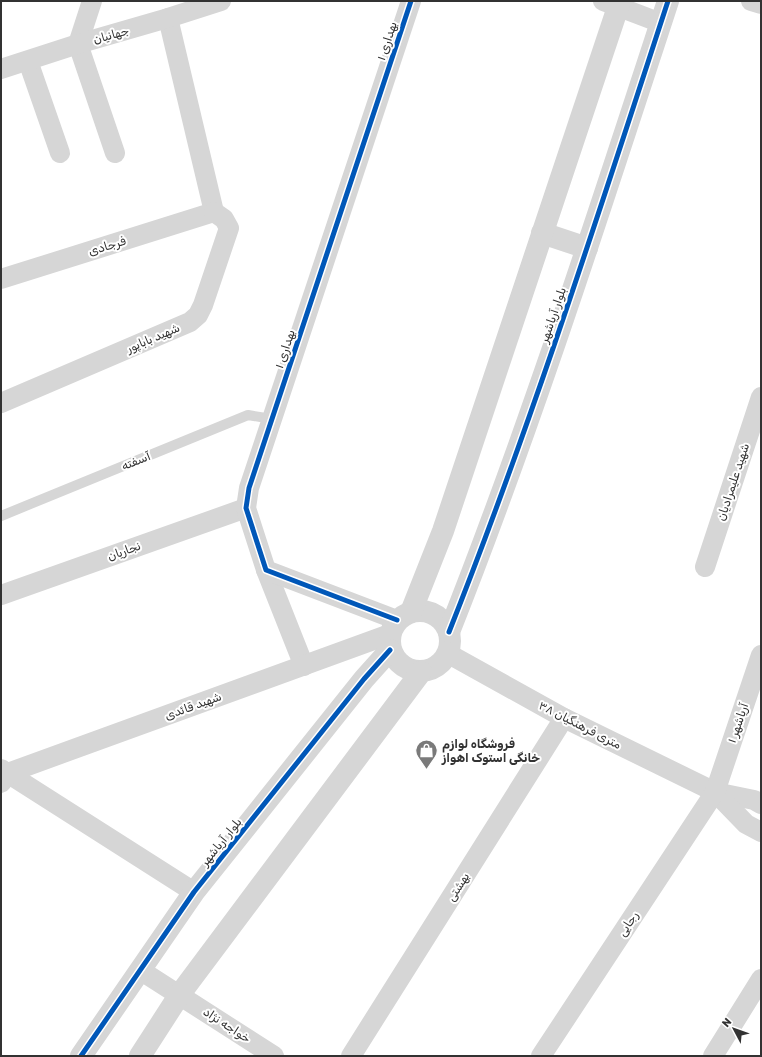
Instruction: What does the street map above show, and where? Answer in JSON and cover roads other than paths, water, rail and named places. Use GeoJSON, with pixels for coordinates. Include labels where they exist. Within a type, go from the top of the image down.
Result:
{"type":"FeatureCollection","features":[{"type":"Feature","properties":{"kind":"street"},"geometry":{"type":"LineString","coordinates":[[92,1],[78,44],[114,153]]}},
{"type":"Feature","properties":{"kind":"street","name":"جهانیان"},"geometry":{"type":"LineString","coordinates":[[1,69],[221,1]]}},
{"type":"Feature","properties":{"kind":"street","name":"بهداری ۱"},"geometry":{"type":"LineString","coordinates":[[304,666],[266,570],[246,508],[249,488],[411,1]]}},
{"type":"Feature","properties":{"kind":"street","name":"بلوار آریاشهر"},"geometry":{"type":"LineString","coordinates":[[448,642],[587,248],[668,1]]}},
{"type":"Feature","properties":{"kind":"street"},"geometry":{"type":"LineString","coordinates":[[751,1],[761,4]]}},
{"type":"Feature","properties":{"kind":"street"},"geometry":{"type":"LineString","coordinates":[[614,3],[661,22]]}},
{"type":"Feature","properties":{"kind":"street","name":"بلوار آریاشهر"},"geometry":{"type":"LineString","coordinates":[[81,1056],[194,892],[364,678],[397,629],[443,531],[542,233],[614,3]]}},
{"type":"Feature","properties":{"kind":"street"},"geometry":{"type":"LineString","coordinates":[[168,18],[214,212]]}},
{"type":"Feature","properties":{"kind":"street"},"geometry":{"type":"LineString","coordinates":[[28,61],[60,153]]}},
{"type":"Feature","properties":{"kind":"street","name":"فرجادی"},"geometry":{"type":"LineString","coordinates":[[1,279],[214,212]]}},
{"type":"Feature","properties":{"kind":"street","name":"شهید باباپور"},"geometry":{"type":"LineString","coordinates":[[1,403],[190,322],[198,315],[203,305],[229,228],[224,219],[214,212]]}},
{"type":"Feature","properties":{"kind":"street"},"geometry":{"type":"LineString","coordinates":[[542,233],[587,248]]}},
{"type":"Feature","properties":{"kind":"street","name":"شهید علیمرادیان"},"geometry":{"type":"LineString","coordinates":[[705,567],[761,397]]}},
{"type":"Feature","properties":{"kind":"street","name":"نجاریان"},"geometry":{"type":"LineString","coordinates":[[1,595],[246,508]]}},
{"type":"Feature","properties":{"kind":"street"},"geometry":{"type":"LineString","coordinates":[[266,570],[397,629]]}},
{"type":"Feature","properties":{"kind":"street"},"geometry":{"type":"LineString","coordinates":[[426,611],[441,618],[448,642],[445,659],[434,668],[421,672],[408,670],[397,662],[397,629],[426,611]]}},
{"type":"Feature","properties":{"kind":"street","name":"شهید قائدی"},"geometry":{"type":"LineString","coordinates":[[3,775],[304,666],[397,629]]}},
{"type":"Feature","properties":{"kind":"street","name":"۳۸ متری فرهنگیان"},"geometry":{"type":"LineString","coordinates":[[448,642],[564,718],[714,792]]}},
{"type":"Feature","properties":{"kind":"street","name":"آریاشهر ۱"},"geometry":{"type":"LineString","coordinates":[[714,792],[761,655]]}},
{"type":"Feature","properties":{"kind":"street"},"geometry":{"type":"LineString","coordinates":[[140,1056],[180,994],[421,672]]}},
{"type":"Feature","properties":{"kind":"street","name":"بهشتی"},"geometry":{"type":"LineString","coordinates":[[351,1056],[564,718]]}},
{"type":"Feature","properties":{"kind":"street"},"geometry":{"type":"LineString","coordinates":[[3,775],[194,892]]}},
{"type":"Feature","properties":{"kind":"street"},"geometry":{"type":"LineString","coordinates":[[714,792],[754,800],[761,804]]}},
{"type":"Feature","properties":{"kind":"street"},"geometry":{"type":"LineString","coordinates":[[714,792],[746,824],[761,832]]}},
{"type":"Feature","properties":{"kind":"street","name":"رجایی"},"geometry":{"type":"LineString","coordinates":[[541,1056],[714,792]]}},
{"type":"Feature","properties":{"kind":"street","name":"خواجه نژاد"},"geometry":{"type":"LineString","coordinates":[[140,970],[180,994],[274,1056]]}},
{"type":"Feature","properties":{"kind":"street"},"geometry":{"type":"LineString","coordinates":[[713,1056],[761,979]]}},
{"type":"Feature","properties":{"kind":"lane","name":"آسفته"},"geometry":{"type":"LineString","coordinates":[[1,516],[248,415],[272,419]]}},
{"type":"Feature","properties":{"kind":"place","name":"فروشگاه لوازم خانگی استوک اهواز"},"geometry":{"type":"Point","coordinates":[427,770]}}]}
